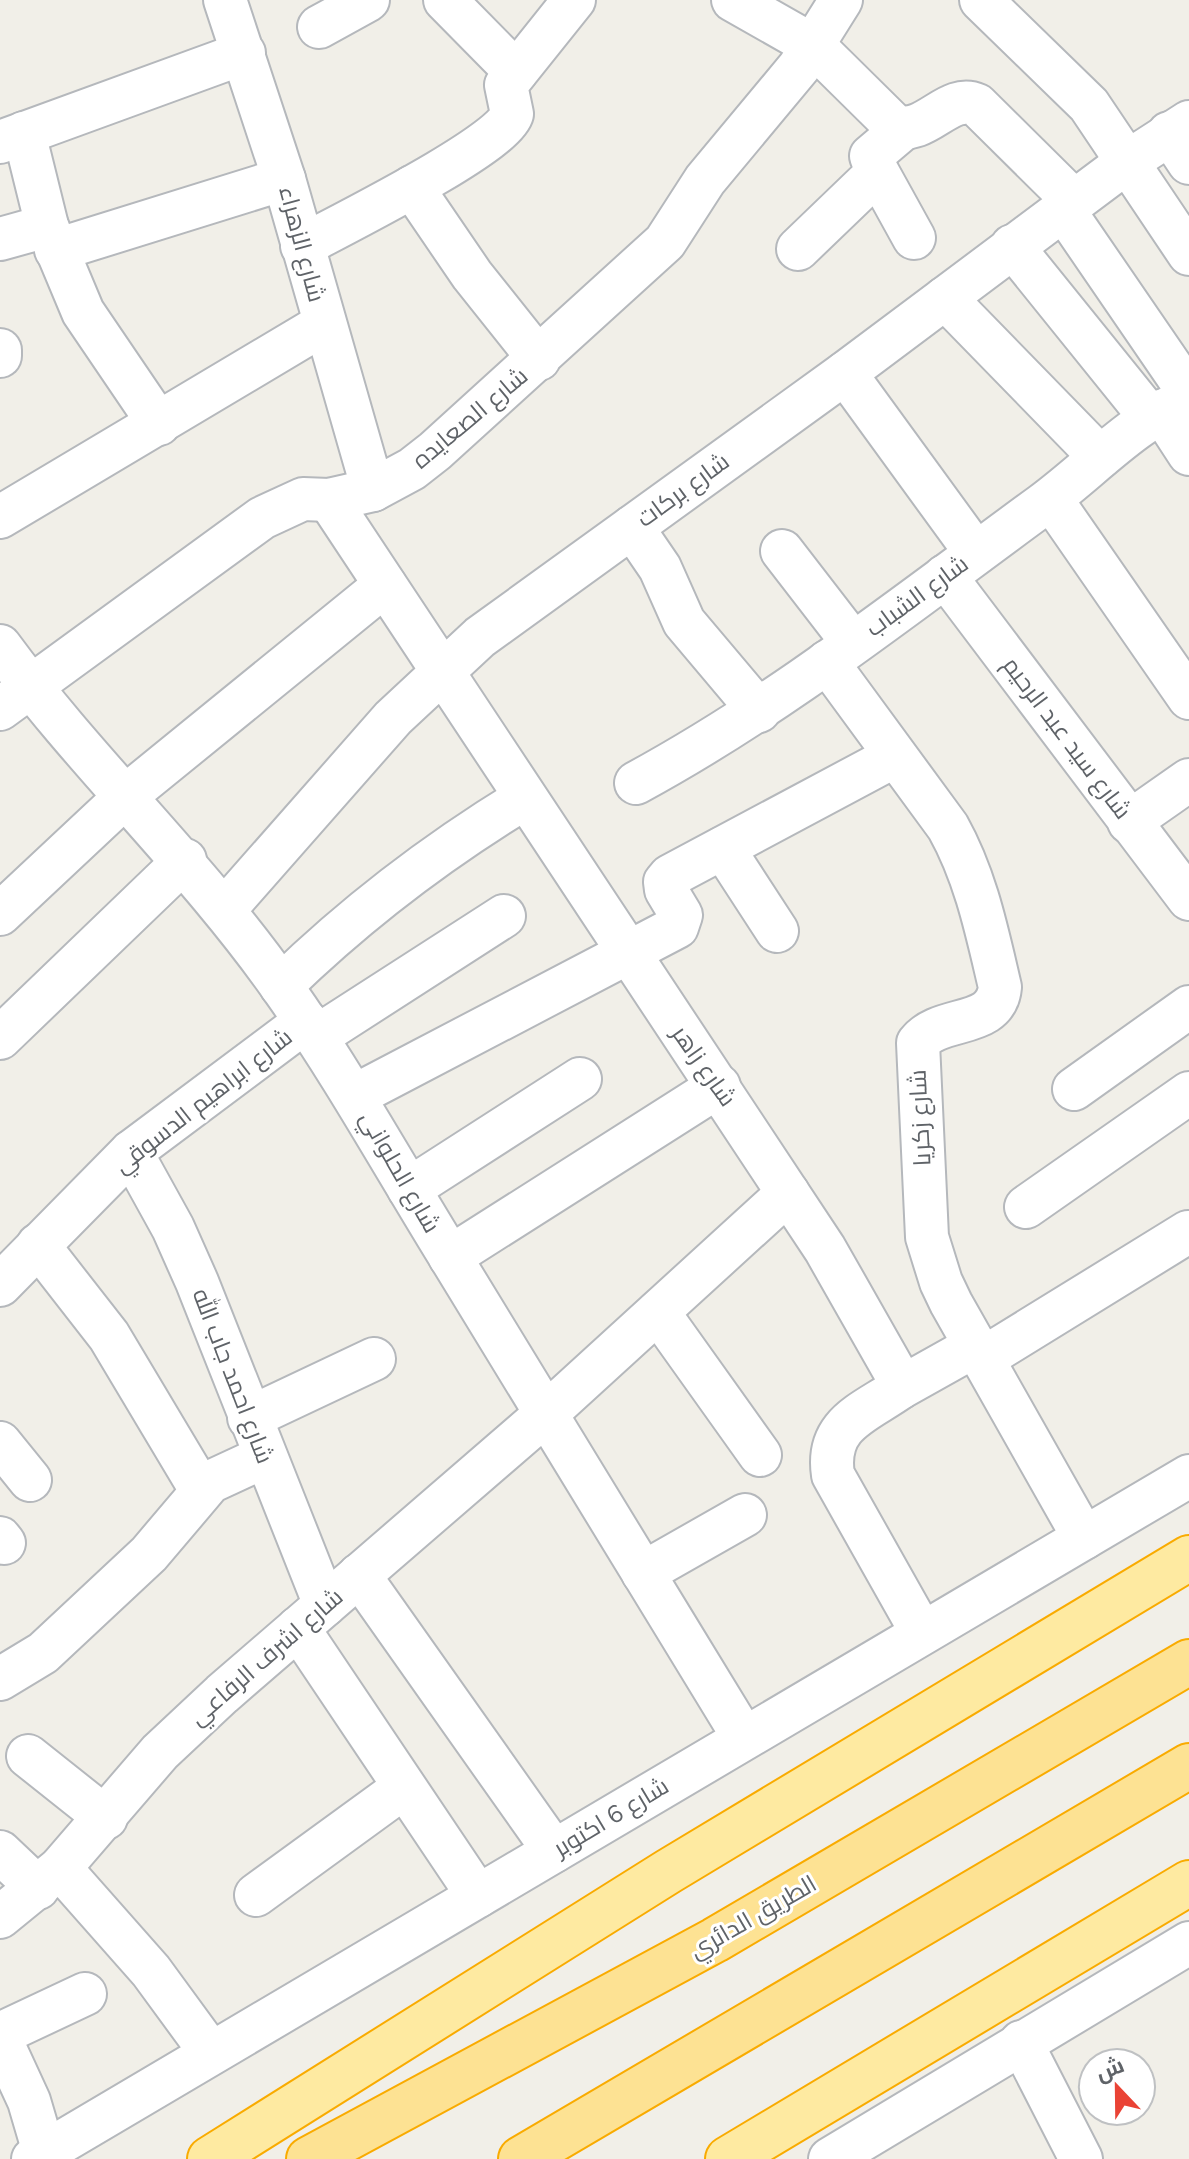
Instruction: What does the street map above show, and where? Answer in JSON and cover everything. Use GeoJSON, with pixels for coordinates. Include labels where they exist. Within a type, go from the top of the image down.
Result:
{"type":"FeatureCollection","features":[{"type":"Feature","properties":{"kind":"highway"},"geometry":{"type":"LineString","coordinates":[[210,2159],[669,1871],[1189,1558]]}},
{"type":"Feature","properties":{"kind":"highway","name":"الطريق الدائري"},"geometry":{"type":"LineString","coordinates":[[309,2159],[715,1940],[1189,1662]]}},
{"type":"Feature","properties":{"kind":"highway"},"geometry":{"type":"LineString","coordinates":[[521,2159],[1189,1766]]}},
{"type":"Feature","properties":{"kind":"highway"},"geometry":{"type":"LineString","coordinates":[[728,2159],[1189,1883]]}},
{"type":"Feature","properties":{"kind":"street","name":"شارع الزهراء"},"geometry":{"type":"LineString","coordinates":[[225,0],[284,179],[373,490]]}},
{"type":"Feature","properties":{"kind":"street"},"geometry":{"type":"LineString","coordinates":[[445,0],[516,72]]}},
{"type":"Feature","properties":{"kind":"street"},"geometry":{"type":"LineString","coordinates":[[302,246],[412,187],[494,138],[508,125],[512,114],[504,88],[574,0]]}},
{"type":"Feature","properties":{"kind":"street"},"geometry":{"type":"LineString","coordinates":[[733,0],[814,46],[887,121],[904,128],[922,126],[959,103],[971,102],[1068,205],[1172,404],[1189,454]]}},
{"type":"Feature","properties":{"kind":"street","name":"شارع الصعايده"},"geometry":{"type":"LineString","coordinates":[[15,698],[262,518],[303,499],[329,500],[373,490],[412,469],[435,451],[665,242],[705,180],[814,46],[841,0]]}},
{"type":"Feature","properties":{"kind":"street"},"geometry":{"type":"LineString","coordinates":[[981,0],[1089,105],[1189,254]]}},
{"type":"Feature","properties":{"kind":"street"},"geometry":{"type":"LineString","coordinates":[[319,27],[361,2]]}},
{"type":"Feature","properties":{"kind":"street"},"geometry":{"type":"LineString","coordinates":[[159,424],[83,312],[12,138],[244,53]]}},
{"type":"Feature","properties":{"kind":"street"},"geometry":{"type":"LineString","coordinates":[[904,128],[871,156],[914,238]]}},
{"type":"Feature","properties":{"kind":"street","name":"شارع بركات"},"geometry":{"type":"LineString","coordinates":[[224,910],[393,718],[480,637],[845,373],[1127,162],[1182,139]]}},
{"type":"Feature","properties":{"kind":"street"},"geometry":{"type":"LineString","coordinates":[[798,249],[877,171]]}},
{"type":"Feature","properties":{"kind":"street"},"geometry":{"type":"LineString","coordinates":[[0,239],[51,238],[284,179]]}},
{"type":"Feature","properties":{"kind":"street"},"geometry":{"type":"LineString","coordinates":[[412,187],[472,275],[539,359]]}},
{"type":"Feature","properties":{"kind":"street"},"geometry":{"type":"LineString","coordinates":[[1012,246],[1172,404]]}},
{"type":"Feature","properties":{"kind":"street"},"geometry":{"type":"LineString","coordinates":[[945,298],[1100,457]]}},
{"type":"Feature","properties":{"kind":"street"},"geometry":{"type":"LineString","coordinates":[[0,517],[324,324]]}},
{"type":"Feature","properties":{"kind":"street"},"geometry":{"type":"LineString","coordinates":[[0,350],[0,356]]}},
{"type":"Feature","properties":{"kind":"street","name":"شارع سيد عبد الرحيم"},"geometry":{"type":"LineString","coordinates":[[845,373],[960,564],[1129,822],[1189,899]]}},
{"type":"Feature","properties":{"kind":"street","name":"شارع الشباب"},"geometry":{"type":"LineString","coordinates":[[636,783],[759,711],[1051,499],[1100,457],[1172,404]]}},
{"type":"Feature","properties":{"kind":"street"},"geometry":{"type":"LineString","coordinates":[[1051,499],[1189,698]]}},
{"type":"Feature","properties":{"kind":"street","name":"شارع زاهر"},"geometry":{"type":"LineString","coordinates":[[329,500],[788,1193],[859,1305],[900,1381],[900,1388]]}},
{"type":"Feature","properties":{"kind":"street"},"geometry":{"type":"LineString","coordinates":[[632,527],[660,568],[684,622],[759,711]]}},
{"type":"Feature","properties":{"kind":"street","name":"شارع زكريا"},"geometry":{"type":"LineString","coordinates":[[782,551],[895,756],[962,851],[980,902],[1000,987],[994,1007],[983,1015],[924,1035],[918,1043],[927,1237],[941,1282],[1084,1538]]}},
{"type":"Feature","properties":{"kind":"street"},"geometry":{"type":"LineString","coordinates":[[0,914],[127,795],[385,585]]}},
{"type":"Feature","properties":{"kind":"street","name":"شارع الحلواني"},"geometry":{"type":"LineString","coordinates":[[0,646],[15,698],[127,795],[185,860],[281,986],[356,1095],[450,1257],[744,1738]]}},
{"type":"Feature","properties":{"kind":"street"},"geometry":{"type":"LineString","coordinates":[[356,1095],[680,924],[681,915],[666,890],[667,879],[895,756]]}},
{"type":"Feature","properties":{"kind":"street"},"geometry":{"type":"LineString","coordinates":[[1129,822],[1189,780]]}},
{"type":"Feature","properties":{"kind":"street"},"geometry":{"type":"LineString","coordinates":[[281,986],[373,902],[460,839],[525,798]]}},
{"type":"Feature","properties":{"kind":"street"},"geometry":{"type":"LineString","coordinates":[[723,848],[777,931]]}},
{"type":"Feature","properties":{"kind":"street"},"geometry":{"type":"LineString","coordinates":[[0,1038],[185,860]]}},
{"type":"Feature","properties":{"kind":"street","name":"شارع ابراهيم الدسوقي"},"geometry":{"type":"LineString","coordinates":[[0,1285],[131,1152],[311,1029],[504,916]]}},
{"type":"Feature","properties":{"kind":"street"},"geometry":{"type":"LineString","coordinates":[[1074,1089],[1189,1007]]}},
{"type":"Feature","properties":{"kind":"street"},"geometry":{"type":"LineString","coordinates":[[409,1189],[580,1079]]}},
{"type":"Feature","properties":{"kind":"street"},"geometry":{"type":"LineString","coordinates":[[450,1257],[719,1086]]}},
{"type":"Feature","properties":{"kind":"street"},"geometry":{"type":"LineString","coordinates":[[1026,1207],[1189,1093]]}},
{"type":"Feature","properties":{"kind":"street","name":"شارع احمد جاب الله"},"geometry":{"type":"LineString","coordinates":[[131,1152],[179,1241],[249,1418],[264,1457],[312,1616],[403,1788],[478,1896]]}},
{"type":"Feature","properties":{"kind":"street","name":"شارع اشرف الرفاعي"},"geometry":{"type":"LineString","coordinates":[[0,1917],[49,1878],[106,1818],[160,1752],[547,1413],[788,1193]]}},
{"type":"Feature","properties":{"kind":"street"},"geometry":{"type":"LineString","coordinates":[[922,1633],[833,1475],[831,1462],[839,1433],[852,1419],[900,1388],[979,1352],[1188,1232]]}},
{"type":"Feature","properties":{"kind":"street"},"geometry":{"type":"LineString","coordinates":[[38,1245],[109,1336],[201,1490]]}},
{"type":"Feature","properties":{"kind":"street"},"geometry":{"type":"LineString","coordinates":[[658,1312],[760,1455]]}},
{"type":"Feature","properties":{"kind":"street"},"geometry":{"type":"LineString","coordinates":[[249,1418],[374,1359]]}},
{"type":"Feature","properties":{"kind":"street"},"geometry":{"type":"LineString","coordinates":[[0,1443],[30,1480]]}},
{"type":"Feature","properties":{"kind":"street"},"geometry":{"type":"LineString","coordinates":[[0,1679],[43,1653],[149,1554],[168,1535],[201,1490],[222,1475],[264,1457]]}},
{"type":"Feature","properties":{"kind":"street","name":"شارع 6 اكتوبر"},"geometry":{"type":"LineString","coordinates":[[38,2156],[1189,1476]]}},
{"type":"Feature","properties":{"kind":"street"},"geometry":{"type":"LineString","coordinates":[[643,1573],[745,1515]]}},
{"type":"Feature","properties":{"kind":"street"},"geometry":{"type":"LineString","coordinates":[[359,1575],[554,1851]]}},
{"type":"Feature","properties":{"kind":"street"},"geometry":{"type":"LineString","coordinates":[[28,1756],[106,1818]]}},
{"type":"Feature","properties":{"kind":"street"},"geometry":{"type":"LineString","coordinates":[[256,1895],[403,1788]]}},
{"type":"Feature","properties":{"kind":"street"},"geometry":{"type":"LineString","coordinates":[[0,1852],[49,1878],[151,1971],[211,2053]]}},
{"type":"Feature","properties":{"kind":"street"},"geometry":{"type":"LineString","coordinates":[[830,2159],[1189,1943]]}},
{"type":"Feature","properties":{"kind":"street"},"geometry":{"type":"LineString","coordinates":[[38,2156],[29,2101],[0,2036],[85,1994]]}},
{"type":"Feature","properties":{"kind":"street"},"geometry":{"type":"LineString","coordinates":[[1021,2042],[1081,2159]]}}]}
